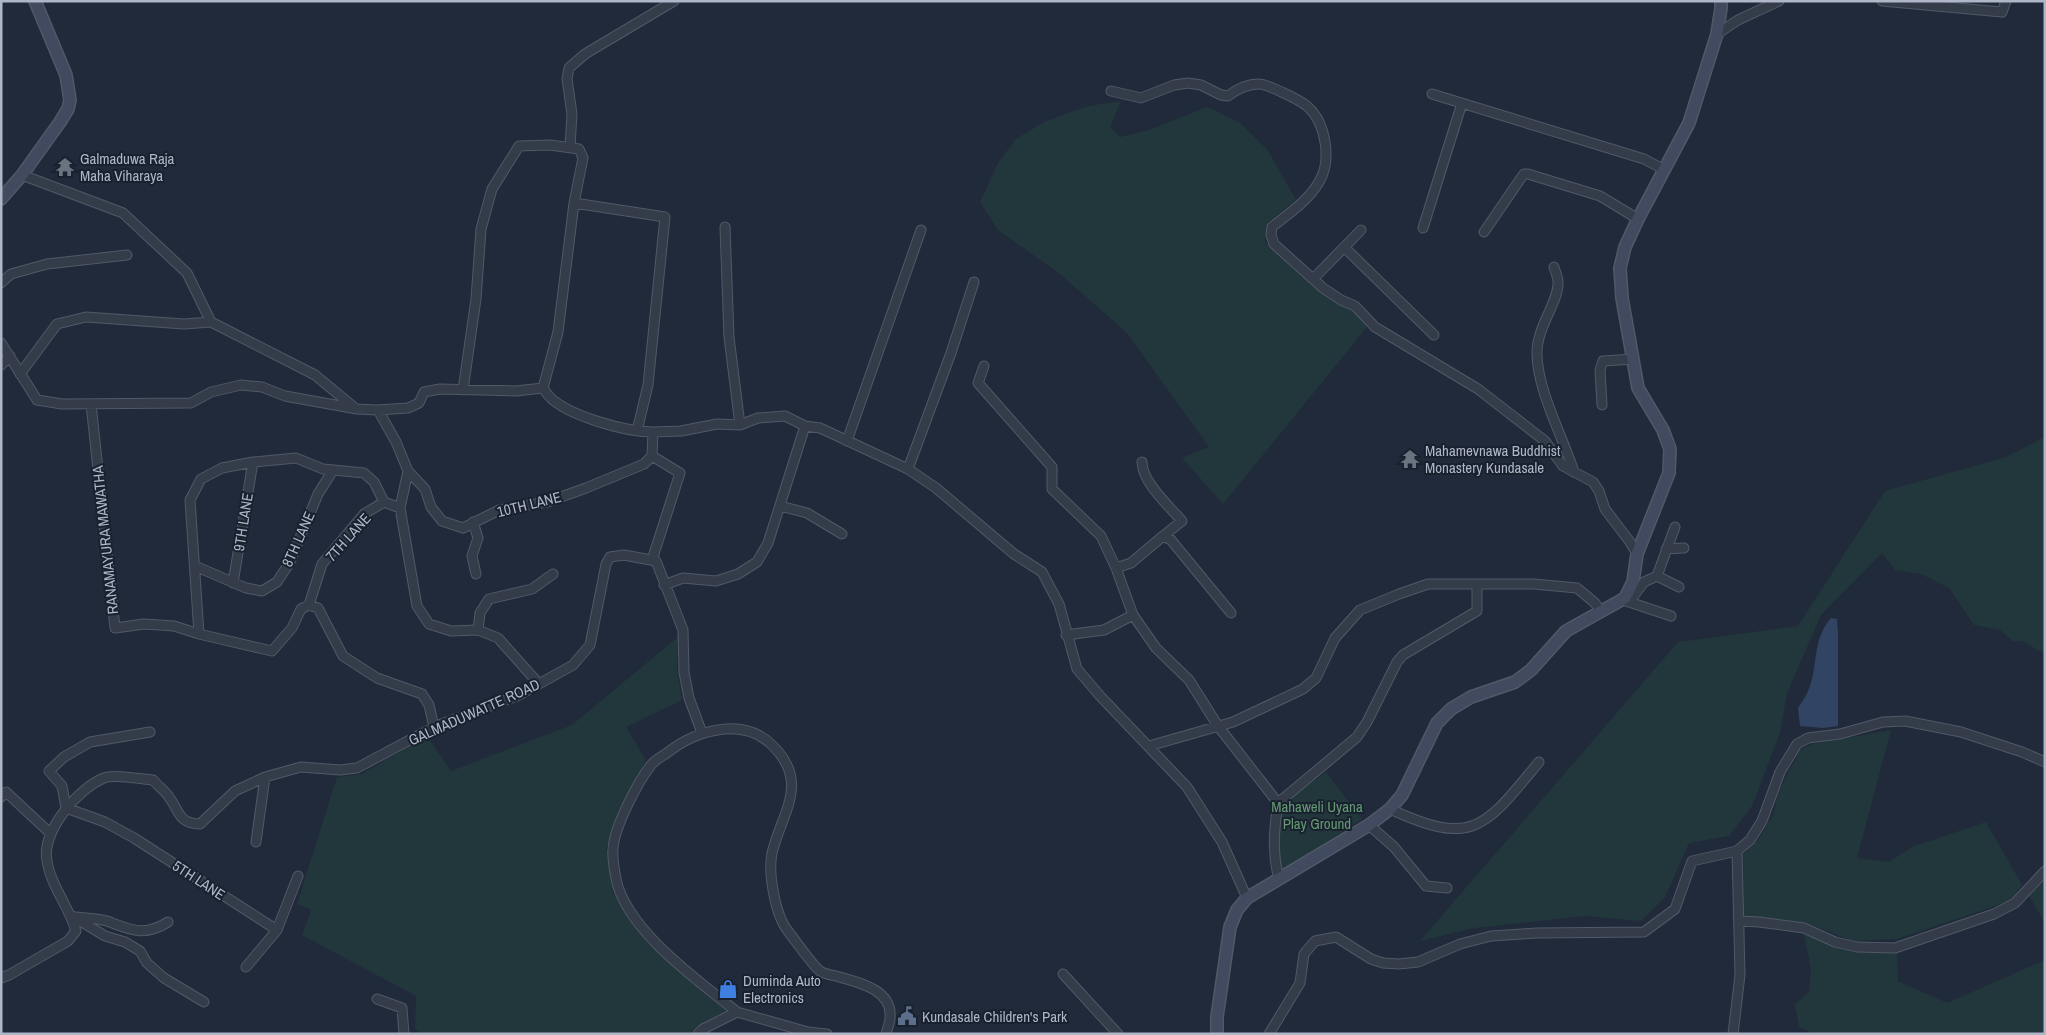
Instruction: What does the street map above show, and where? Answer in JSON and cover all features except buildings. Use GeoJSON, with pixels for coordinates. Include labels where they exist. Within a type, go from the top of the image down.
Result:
{"type":"FeatureCollection","features":[{"type":"Feature","properties":{"kind":"street"},"geometry":{"type":"LineString","coordinates":[[1,199],[22,176],[60,122],[68,109],[70,100],[66,75],[35,1]]}},
{"type":"Feature","properties":{"kind":"street"},"geometry":{"type":"LineString","coordinates":[[570,147],[572,114],[566,80],[569,68],[585,54],[674,1]]}},
{"type":"Feature","properties":{"kind":"street"},"geometry":{"type":"LineString","coordinates":[[1624,599],[1633,582],[1637,554],[1670,473],[1670,449],[1662,430],[1638,388],[1622,298],[1620,268],[1625,247],[1638,218],[1689,123],[1717,34],[1721,1]]}},
{"type":"Feature","properties":{"kind":"street"},"geometry":{"type":"LineString","coordinates":[[1717,34],[1738,20],[1779,1]]}},
{"type":"Feature","properties":{"kind":"street"},"geometry":{"type":"LineString","coordinates":[[1882,1],[2002,12],[2006,1]]}},
{"type":"Feature","properties":{"kind":"street"},"geometry":{"type":"LineString","coordinates":[[1111,91],[1141,98],[1174,85],[1188,83],[1201,85],[1221,95],[1228,96],[1238,88],[1261,84],[1292,96],[1308,107],[1321,126],[1325,147],[1325,164],[1321,181],[1312,193],[1272,227],[1271,235],[1274,244],[1340,300],[1355,306],[1375,327],[1478,390],[1545,441],[1563,466],[1593,482],[1599,490],[1605,508],[1637,554]]}},
{"type":"Feature","properties":{"kind":"street"},"geometry":{"type":"LineString","coordinates":[[1432,94],[1644,159],[1663,169]]}},
{"type":"Feature","properties":{"kind":"street"},"geometry":{"type":"LineString","coordinates":[[1423,228],[1462,103]]}},
{"type":"Feature","properties":{"kind":"street"},"geometry":{"type":"LineString","coordinates":[[464,390],[476,299],[481,229],[492,189],[519,146],[550,145],[579,149],[583,158],[574,203],[558,332],[543,388]]}},
{"type":"Feature","properties":{"kind":"street"},"geometry":{"type":"LineString","coordinates":[[1484,232],[1524,174],[1600,196],[1638,218]]}},
{"type":"Feature","properties":{"kind":"street"},"geometry":{"type":"LineString","coordinates":[[22,176],[123,213],[187,273],[211,322]]}},
{"type":"Feature","properties":{"kind":"street"},"geometry":{"type":"LineString","coordinates":[[574,203],[665,217],[648,385],[637,431]]}},
{"type":"Feature","properties":{"kind":"street"},"geometry":{"type":"LineString","coordinates":[[725,227],[729,337],[740,425]]}},
{"type":"Feature","properties":{"kind":"street"},"geometry":{"type":"LineString","coordinates":[[847,441],[921,230]]}},
{"type":"Feature","properties":{"kind":"street"},"geometry":{"type":"LineString","coordinates":[[1313,279],[1362,230]]}},
{"type":"Feature","properties":{"kind":"street"},"geometry":{"type":"LineString","coordinates":[[1344,247],[1434,335]]}},
{"type":"Feature","properties":{"kind":"street"},"geometry":{"type":"LineString","coordinates":[[1,283],[11,274],[47,264],[127,256]]}},
{"type":"Feature","properties":{"kind":"street"},"geometry":{"type":"LineString","coordinates":[[1554,267],[1558,281],[1556,292],[1538,337],[1537,354],[1541,380],[1574,472]]}},
{"type":"Feature","properties":{"kind":"street"},"geometry":{"type":"LineString","coordinates":[[908,469],[951,353],[974,282]]}},
{"type":"Feature","properties":{"kind":"street"},"geometry":{"type":"LineString","coordinates":[[20,374],[57,324],[86,317],[184,324],[211,322],[315,375],[357,409]]}},
{"type":"Feature","properties":{"kind":"street"},"geometry":{"type":"LineString","coordinates":[[1,343],[37,400],[62,404],[191,403],[211,392],[241,385],[262,386],[286,396],[357,409],[378,410],[408,408],[419,403],[424,392],[440,389],[516,391],[543,388]]}},
{"type":"Feature","properties":{"kind":"street"},"geometry":{"type":"LineString","coordinates":[[1,365],[10,356]]}},
{"type":"Feature","properties":{"kind":"street"},"geometry":{"type":"LineString","coordinates":[[1602,406],[1600,370],[1603,361],[1633,359]]}},
{"type":"Feature","properties":{"kind":"street"},"geometry":{"type":"LineString","coordinates":[[984,366],[978,383],[1052,466],[1052,489],[1101,536],[1116,568],[1133,615],[1156,648],[1189,680],[1218,726],[1278,804]]}},
{"type":"Feature","properties":{"kind":"street"},"geometry":{"type":"LineString","coordinates":[[543,388],[553,400],[569,410],[625,430],[652,432],[681,431],[717,424],[740,425],[758,418],[785,416],[805,426],[820,428],[908,469],[936,488],[1014,554],[1042,572],[1059,604],[1066,635],[1078,669],[1101,697],[1187,787],[1222,842],[1247,898]]}},
{"type":"Feature","properties":{"kind":"street","name":"RANAMAYURA MAWATHA"},"geometry":{"type":"LineString","coordinates":[[91,404],[114,628],[144,624],[174,626],[199,634],[272,651],[292,628],[300,609],[309,605]]}},
{"type":"Feature","properties":{"kind":"street","name":"10TH LANE"},"geometry":{"type":"LineString","coordinates":[[378,410],[396,442],[408,471],[425,489],[431,507],[442,521],[463,528],[499,510],[547,502],[586,488],[644,464],[652,456]]}},
{"type":"Feature","properties":{"kind":"street"},"geometry":{"type":"LineString","coordinates":[[664,585],[683,578],[716,581],[738,574],[757,562],[768,543],[805,426]]}},
{"type":"Feature","properties":{"kind":"street"},"geometry":{"type":"LineString","coordinates":[[652,432],[652,456],[680,473],[652,560],[656,561],[682,630],[684,672],[689,698],[702,733]]}},
{"type":"Feature","properties":{"kind":"street"},"geometry":{"type":"LineString","coordinates":[[199,634],[190,500],[201,479],[222,468],[253,462],[296,458],[323,469],[364,473],[374,482],[384,502],[400,508]]}},
{"type":"Feature","properties":{"kind":"street","name":"9TH LANE"},"geometry":{"type":"LineString","coordinates":[[233,582],[253,462]]}},
{"type":"Feature","properties":{"kind":"street"},"geometry":{"type":"LineString","coordinates":[[1116,568],[1131,563],[1182,521],[1150,483],[1142,470],[1142,462]]}},
{"type":"Feature","properties":{"kind":"street","name":"8TH LANE"},"geometry":{"type":"LineString","coordinates":[[195,566],[246,588],[262,591],[277,582],[290,562],[318,494],[333,470]]}},
{"type":"Feature","properties":{"kind":"street"},"geometry":{"type":"LineString","coordinates":[[408,471],[400,508],[417,606],[429,624],[451,631],[478,630],[498,638],[538,684]]}},
{"type":"Feature","properties":{"kind":"street","name":"7TH LANE"},"geometry":{"type":"LineString","coordinates":[[309,605],[322,564],[364,514],[384,502]]}},
{"type":"Feature","properties":{"kind":"street"},"geometry":{"type":"LineString","coordinates":[[780,506],[807,513],[842,534]]}},
{"type":"Feature","properties":{"kind":"street"},"geometry":{"type":"LineString","coordinates":[[473,522],[478,538],[472,556],[476,574]]}},
{"type":"Feature","properties":{"kind":"street"},"geometry":{"type":"LineString","coordinates":[[1217,1034],[1217,1016],[1230,927],[1237,910],[1247,898],[1369,825],[1390,809],[1402,795],[1437,723],[1452,709],[1471,697],[1515,682],[1531,670],[1566,631],[1624,599],[1632,598],[1644,582],[1657,576],[1675,527]]}},
{"type":"Feature","properties":{"kind":"street"},"geometry":{"type":"LineString","coordinates":[[1163,536],[1171,540],[1231,613]]}},
{"type":"Feature","properties":{"kind":"street"},"geometry":{"type":"LineString","coordinates":[[1666,549],[1684,548]]}},
{"type":"Feature","properties":{"kind":"street","name":"GALMADUWATTE ROAD"},"geometry":{"type":"LineString","coordinates":[[72,916],[51,876],[46,859],[50,833],[66,808],[93,784],[105,777],[153,780],[169,797],[181,818],[189,824],[200,824],[235,791],[265,777],[301,768],[340,770],[357,768],[434,727],[519,695],[573,666],[590,645],[606,564],[610,557],[624,555],[652,560]]}},
{"type":"Feature","properties":{"kind":"street"},"geometry":{"type":"LineString","coordinates":[[478,630],[480,613],[489,599],[532,590],[553,574]]}},
{"type":"Feature","properties":{"kind":"street"},"geometry":{"type":"LineString","coordinates":[[1657,576],[1679,587]]}},
{"type":"Feature","properties":{"kind":"street"},"geometry":{"type":"LineString","coordinates":[[1149,746],[1233,722],[1303,689],[1316,678],[1335,638],[1360,610],[1428,584],[1534,584],[1577,588],[1595,603],[1601,612]]}},
{"type":"Feature","properties":{"kind":"street"},"geometry":{"type":"LineString","coordinates":[[1279,879],[1274,861],[1273,837],[1278,804],[1356,737],[1367,722],[1397,662],[1403,655],[1477,611],[1477,585]]}},
{"type":"Feature","properties":{"kind":"street"},"geometry":{"type":"LineString","coordinates":[[1624,599],[1671,616]]}},
{"type":"Feature","properties":{"kind":"street"},"geometry":{"type":"LineString","coordinates":[[309,605],[318,608],[343,656],[377,678],[422,694],[429,705],[434,727]]}},
{"type":"Feature","properties":{"kind":"street"},"geometry":{"type":"LineString","coordinates":[[1066,635],[1104,630],[1133,615]]}},
{"type":"Feature","properties":{"kind":"street"},"geometry":{"type":"LineString","coordinates":[[1269,1034],[1300,983],[1304,954],[1316,941],[1336,937],[1371,959],[1383,964],[1399,964],[1418,962],[1460,944],[1491,936],[1537,933],[1644,932],[1675,908],[1692,861],[1737,851],[1750,840],[1762,821],[1780,772],[1797,744],[1808,738],[1840,734],[1883,722],[1905,721],[1961,732],[2022,752],[2045,762]]}},
{"type":"Feature","properties":{"kind":"street"},"geometry":{"type":"LineString","coordinates":[[827,1034],[808,1032],[736,1012],[652,940],[629,910],[619,891],[613,849],[623,813],[652,764],[681,742],[702,733],[731,728],[750,731],[773,745],[788,763],[792,774],[792,796],[772,855],[773,896],[778,912],[784,926],[820,971],[867,985],[879,992],[888,1003],[890,1018],[886,1034]]}},
{"type":"Feature","properties":{"kind":"street"},"geometry":{"type":"LineString","coordinates":[[66,808],[62,786],[49,771],[64,757],[90,742],[150,732]]}},
{"type":"Feature","properties":{"kind":"street"},"geometry":{"type":"LineString","coordinates":[[1390,809],[1412,819],[1450,829],[1468,828],[1486,820],[1502,807],[1539,762]]}},
{"type":"Feature","properties":{"kind":"street"},"geometry":{"type":"LineString","coordinates":[[256,842],[265,777]]}},
{"type":"Feature","properties":{"kind":"street"},"geometry":{"type":"LineString","coordinates":[[1,797],[6,792],[50,833]]}},
{"type":"Feature","properties":{"kind":"street","name":"5TH LANE"},"geometry":{"type":"LineString","coordinates":[[66,808],[105,822],[134,838],[277,930]]}},
{"type":"Feature","properties":{"kind":"street"},"geometry":{"type":"LineString","coordinates":[[1369,825],[1394,847],[1426,886],[1447,888]]}},
{"type":"Feature","properties":{"kind":"street"},"geometry":{"type":"LineString","coordinates":[[1733,1034],[1740,974],[1737,851]]}},
{"type":"Feature","properties":{"kind":"street"},"geometry":{"type":"LineString","coordinates":[[1738,921],[1804,928],[1835,942],[1857,947],[1895,948],[1949,931],[2001,911],[2015,903],[2045,871]]}},
{"type":"Feature","properties":{"kind":"street"},"geometry":{"type":"LineString","coordinates":[[246,967],[277,930],[298,876]]}},
{"type":"Feature","properties":{"kind":"street"},"geometry":{"type":"LineString","coordinates":[[72,916],[106,921],[123,928],[139,931],[156,930],[168,922]]}},
{"type":"Feature","properties":{"kind":"street"},"geometry":{"type":"LineString","coordinates":[[1,978],[68,941],[76,931],[72,916]]}},
{"type":"Feature","properties":{"kind":"street"},"geometry":{"type":"LineString","coordinates":[[72,916],[104,936],[125,942],[140,951],[147,963],[164,978],[204,1002]]}},
{"type":"Feature","properties":{"kind":"street"},"geometry":{"type":"LineString","coordinates":[[1063,974],[1118,1034]]}},
{"type":"Feature","properties":{"kind":"street"},"geometry":{"type":"LineString","coordinates":[[377,999],[402,1008],[404,1034]]}},
{"type":"Feature","properties":{"kind":"street"},"geometry":{"type":"LineString","coordinates":[[698,1034],[703,1029],[736,1012]]}},
{"type":"Feature","properties":{"kind":"green space"},"geometry":{"type":"Polygon","coordinates":[[[1121,101],[1110,127],[1120,137],[1149,130],[1207,107],[1239,122],[1267,149],[1296,200],[1267,223],[1265,242],[1336,303],[1353,311],[1367,327],[1223,504],[1182,458],[1209,447],[1127,333],[1060,274],[998,230],[980,202],[998,163],[1016,139],[1044,122],[1088,106],[1121,101]]]}},
{"type":"Feature","properties":{"kind":"green space"},"geometry":{"type":"Polygon","coordinates":[[[2045,437],[2045,654],[2022,641],[2013,641],[2000,630],[1974,625],[1949,588],[1921,574],[1895,570],[1882,553],[1821,615],[1787,693],[1780,733],[1752,806],[1729,836],[1689,843],[1665,897],[1641,921],[1585,916],[1474,928],[1420,941],[1678,642],[1798,626],[1885,491],[2006,457],[2045,437]]]}},
{"type":"Feature","properties":{"kind":"green space"},"geometry":{"type":"Polygon","coordinates":[[[678,637],[677,669],[682,700],[626,727],[646,760],[618,812],[606,848],[613,893],[648,943],[728,1012],[699,1025],[689,1034],[422,1034],[415,1029],[416,996],[302,935],[311,910],[297,904],[337,777],[362,774],[427,736],[451,771],[572,725],[678,637]]]}},
{"type":"Feature","properties":{"kind":"green space"},"geometry":{"type":"Polygon","coordinates":[[[1891,730],[1857,858],[1889,862],[1912,847],[1986,822],[2022,885],[2010,901],[1897,939],[1853,941],[1807,923],[1744,917],[1743,855],[1758,840],[1773,815],[1779,791],[1800,750],[1812,744],[1891,730]]]}},
{"type":"Feature","properties":{"kind":"green space","name":"Mahaweli Uyana Play Ground"},"geometry":{"type":"Polygon","coordinates":[[[1326,772],[1362,819],[1282,872],[1277,837],[1283,804],[1326,772]]]}},
{"type":"Feature","properties":{"kind":"green space"},"geometry":{"type":"Polygon","coordinates":[[[2045,880],[2045,923],[2029,896],[2045,880]]]}},
{"type":"Feature","properties":{"kind":"green space"},"geometry":{"type":"Polygon","coordinates":[[[1804,934],[1857,951],[1897,950],[1898,981],[1947,1003],[2045,960],[2045,1034],[1814,1034],[1799,1027],[1795,1004],[1809,992],[1811,969],[1804,934]]]}},
{"type":"Feature","properties":{"kind":"water"},"geometry":{"type":"Polygon","coordinates":[[[1831,618],[1837,619],[1838,632],[1838,726],[1823,728],[1800,726],[1798,708],[1811,682],[1818,645],[1825,627],[1831,618]]]}},
{"type":"Feature","properties":{"kind":"place","name":"Galmaduwa Raja Maha Viharaya"},"geometry":{"type":"Point","coordinates":[65,167]}},
{"type":"Feature","properties":{"kind":"place","name":"Mahamevnawa Buddhist Monastery Kundasale"},"geometry":{"type":"Point","coordinates":[1410,459]}},
{"type":"Feature","properties":{"kind":"place","name":"Duminda Auto Electronics"},"geometry":{"type":"Point","coordinates":[728,989]}},
{"type":"Feature","properties":{"kind":"place","name":"Kundasale Children's Park"},"geometry":{"type":"Point","coordinates":[907,1016]}}]}
